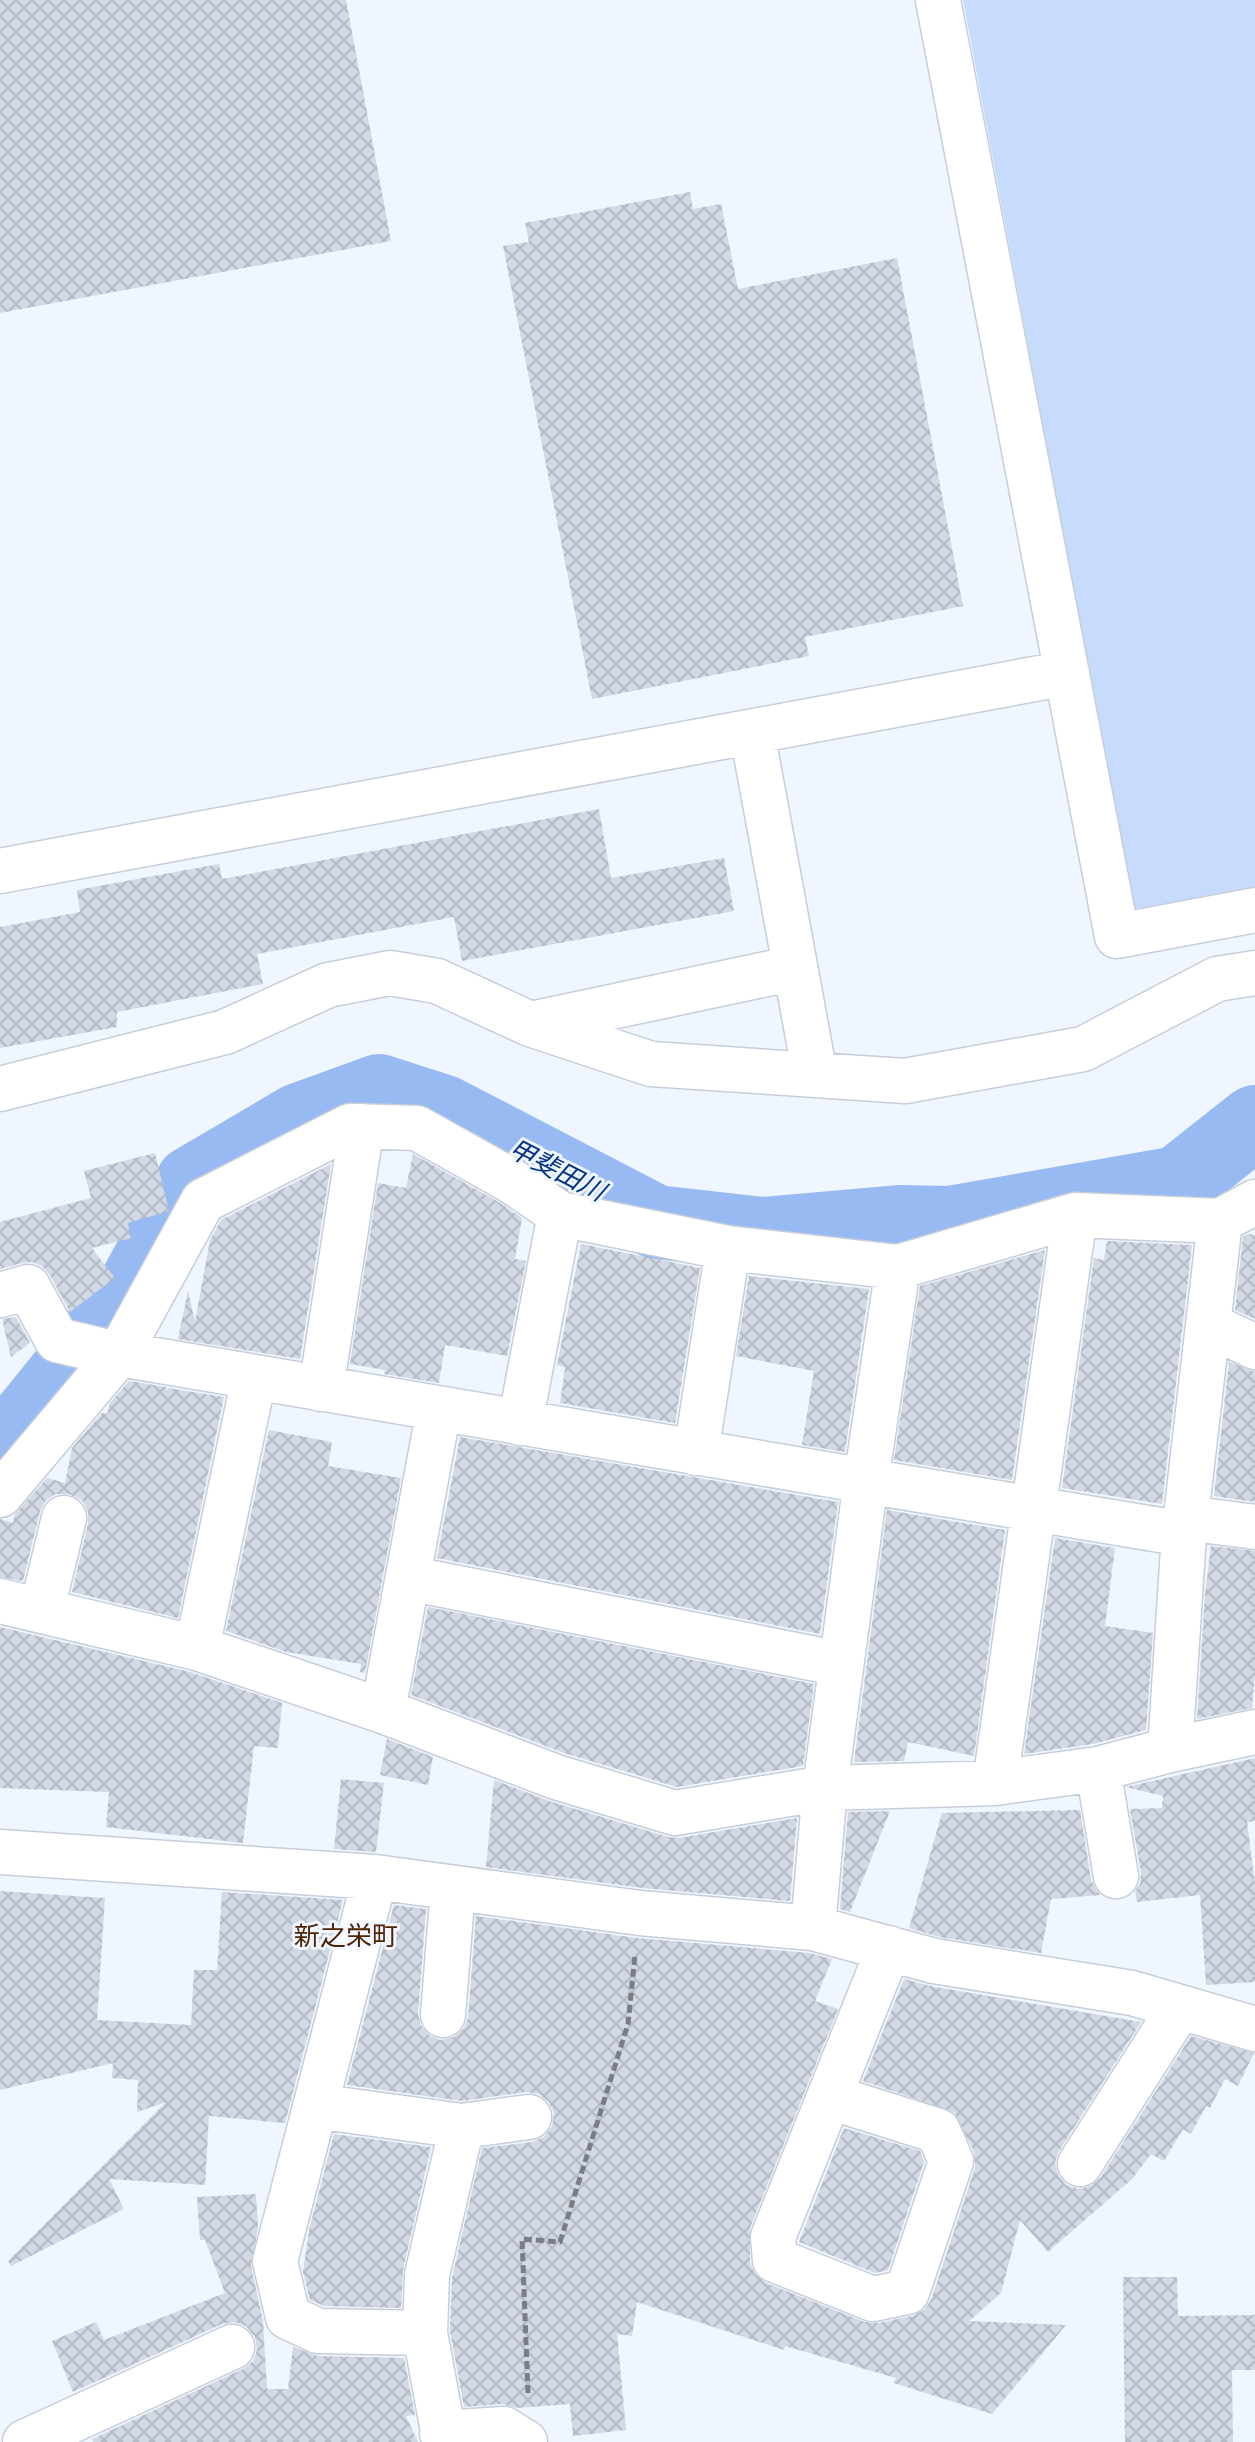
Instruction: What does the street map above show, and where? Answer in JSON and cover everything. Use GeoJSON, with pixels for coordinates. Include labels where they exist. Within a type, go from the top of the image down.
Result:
{"type":"FeatureCollection","features":[{"type":"Feature","properties":{"kind":"street"},"geometry":{"type":"LineString","coordinates":[[938,0],[1117,936],[1255,910]]}},
{"type":"Feature","properties":{"kind":"street"},"geometry":{"type":"LineString","coordinates":[[0,871],[1067,673]]}},
{"type":"Feature","properties":{"kind":"street"},"geometry":{"type":"LineString","coordinates":[[752,732],[815,1075]]}},
{"type":"Feature","properties":{"kind":"street"},"geometry":{"type":"LineString","coordinates":[[530,1024],[795,968]]}},
{"type":"Feature","properties":{"kind":"street"},"geometry":{"type":"LineString","coordinates":[[0,1089],[225,1032],[328,985],[390,973],[437,981],[530,1024],[651,1064],[905,1081],[1083,1049],[1217,979],[1255,973]]}},
{"type":"Feature","properties":{"kind":"street"},"geometry":{"type":"LineString","coordinates":[[0,1495],[114,1353],[203,1201],[350,1126],[417,1128],[510,1180],[560,1214],[728,1248],[898,1267],[1075,1215],[1237,1212],[1209,1325],[1185,1526],[1170,1750]]}},
{"type":"Feature","properties":{"kind":"street"},"geometry":{"type":"LineString","coordinates":[[321,1389],[362,1126]]}},
{"type":"Feature","properties":{"kind":"street"},"geometry":{"type":"LineString","coordinates":[[520,1423],[560,1214]]}},
{"type":"Feature","properties":{"kind":"street"},"geometry":{"type":"LineString","coordinates":[[995,1783],[1075,1215]]}},
{"type":"Feature","properties":{"kind":"street"},"geometry":{"type":"LineString","coordinates":[[696,1453],[728,1248]]}},
{"type":"Feature","properties":{"kind":"street"},"geometry":{"type":"LineString","coordinates":[[813,1928],[825,1788],[898,1267]]}},
{"type":"Feature","properties":{"kind":"street"},"geometry":{"type":"LineString","coordinates":[[0,1295],[28,1287],[57,1340],[114,1353],[1034,1509],[1185,1526],[1255,1527]]}},
{"type":"Feature","properties":{"kind":"street"},"geometry":{"type":"LineString","coordinates":[[1209,1325],[1255,1347]]}},
{"type":"Feature","properties":{"kind":"street"},"geometry":{"type":"LineString","coordinates":[[197,1648],[254,1378]]}},
{"type":"Feature","properties":{"kind":"street"},"geometry":{"type":"LineString","coordinates":[[383,1711],[439,1409]]}},
{"type":"Feature","properties":{"kind":"street"},"geometry":{"type":"LineString","coordinates":[[42,1609],[64,1518]]}},
{"type":"Feature","properties":{"kind":"street"},"geometry":{"type":"LineString","coordinates":[[408,1578],[841,1664]]}},
{"type":"Feature","properties":{"kind":"street"},"geometry":{"type":"LineString","coordinates":[[0,1601],[197,1648],[383,1711],[556,1777],[675,1813],[825,1788],[995,1783],[1098,1769],[1255,1732]]}},
{"type":"Feature","properties":{"kind":"street"},"geometry":{"type":"LineString","coordinates":[[1098,1769],[1116,1876]]}},
{"type":"Feature","properties":{"kind":"street"},"geometry":{"type":"LineString","coordinates":[[0,1852],[375,1877],[640,1913],[813,1928],[934,1961],[1132,1993],[1255,2029]]}},
{"type":"Feature","properties":{"kind":"street"},"geometry":{"type":"LineString","coordinates":[[375,1877],[275,2261],[288,2317],[318,2331],[425,2333]]}},
{"type":"Feature","properties":{"kind":"street"},"geometry":{"type":"LineString","coordinates":[[443,2015],[453,1888]]}},
{"type":"Feature","properties":{"kind":"street"},"geometry":{"type":"LineString","coordinates":[[830,2097],[938,2131],[951,2161],[907,2292],[873,2299],[775,2260],[773,2237],[889,1948]]}},
{"type":"Feature","properties":{"kind":"street"},"geometry":{"type":"LineString","coordinates":[[1080,2164],[1180,2007]]}},
{"type":"Feature","properties":{"kind":"street"},"geometry":{"type":"LineString","coordinates":[[315,2106],[462,2126],[529,2117]]}},
{"type":"Feature","properties":{"kind":"street"},"geometry":{"type":"LineString","coordinates":[[462,2126],[427,2275],[425,2333],[444,2438],[504,2429],[527,2422]]}},
{"type":"Feature","properties":{"kind":"street"},"geometry":{"type":"LineString","coordinates":[[25,2442],[232,2347]]}},
{"type":"Feature","properties":{"kind":"path"},"geometry":{"type":"LineString","coordinates":[[527,2422],[522,2239],[560,2242],[628,2024],[636,1947]]}},
{"type":"Feature","properties":{"kind":"shaded area"},"geometry":{"type":"Polygon","coordinates":[[[963,0],[1255,0],[1255,887],[1134,909],[963,0]]]}},
{"type":"Feature","properties":{"kind":"building"},"geometry":{"type":"Polygon","coordinates":[[[0,0],[346,0],[391,241],[0,313],[0,0]]]}},
{"type":"Feature","properties":{"kind":"building"},"geometry":{"type":"Polygon","coordinates":[[[690,192],[693,209],[721,204],[738,289],[897,258],[963,606],[805,637],[809,656],[592,699],[503,246],[529,242],[525,223],[690,192]]]}},
{"type":"Feature","properties":{"kind":"building"},"geometry":{"type":"Polygon","coordinates":[[[599,809],[611,878],[724,858],[734,911],[462,961],[454,917],[257,954],[263,984],[117,1012],[117,1027],[0,1048],[0,927],[80,912],[77,890],[219,864],[222,879],[599,809]]]}},
{"type":"Feature","properties":{"kind":"building"},"geometry":{"type":"Polygon","coordinates":[[[155,1153],[169,1211],[128,1223],[131,1238],[92,1248],[115,1278],[70,1312],[42,1266],[32,1262],[0,1269],[0,1222],[91,1198],[84,1171],[155,1153]]]}},
{"type":"Feature","properties":{"kind":"building"},"geometry":{"type":"Polygon","coordinates":[[[413,1154],[522,1218],[515,1259],[526,1261],[507,1356],[445,1345],[439,1383],[384,1374],[385,1370],[350,1364],[378,1183],[406,1188],[413,1154]]]}},
{"type":"Feature","properties":{"kind":"building"},"geometry":{"type":"Polygon","coordinates":[[[331,1164],[300,1359],[178,1339],[188,1291],[195,1322],[210,1240],[221,1220],[331,1164]]]}},
{"type":"Feature","properties":{"kind":"building"},"geometry":{"type":"Polygon","coordinates":[[[1255,1235],[1255,1319],[1235,1310],[1243,1237],[1255,1235]]]}},
{"type":"Feature","properties":{"kind":"building"},"geometry":{"type":"Polygon","coordinates":[[[1107,1241],[1192,1245],[1162,1504],[1062,1488],[1094,1258],[1104,1260],[1107,1241]]]}},
{"type":"Feature","properties":{"kind":"building"},"geometry":{"type":"Polygon","coordinates":[[[581,1244],[700,1268],[675,1423],[560,1403],[565,1367],[557,1365],[581,1244]]]}},
{"type":"Feature","properties":{"kind":"building"},"geometry":{"type":"Polygon","coordinates":[[[1045,1250],[1012,1480],[894,1460],[920,1286],[1045,1250]]]}},
{"type":"Feature","properties":{"kind":"building"},"geometry":{"type":"Polygon","coordinates":[[[749,1276],[869,1289],[845,1452],[802,1445],[814,1371],[736,1356],[749,1276]]]}},
{"type":"Feature","properties":{"kind":"building"},"geometry":{"type":"Polygon","coordinates":[[[16,1317],[30,1343],[11,1357],[2,1319],[16,1317]]]}},
{"type":"Feature","properties":{"kind":"building"},"geometry":{"type":"Polygon","coordinates":[[[1229,1362],[1255,1372],[1255,1502],[1214,1496],[1229,1362]]]}},
{"type":"Feature","properties":{"kind":"building"},"geometry":{"type":"Polygon","coordinates":[[[129,1381],[166,1387],[167,1391],[168,1388],[224,1397],[178,1618],[72,1592],[88,1512],[82,1500],[69,1494],[56,1494],[46,1500],[40,1511],[23,1581],[0,1577],[0,1519],[13,1523],[15,1514],[47,1478],[65,1483],[72,1448],[102,1413],[107,1414],[110,1403],[129,1381]]]}},
{"type":"Feature","properties":{"kind":"building"},"geometry":{"type":"Polygon","coordinates":[[[269,1430],[332,1442],[328,1466],[401,1478],[365,1673],[360,1672],[361,1664],[286,1652],[226,1631],[269,1430]]]}},
{"type":"Feature","properties":{"kind":"building"},"geometry":{"type":"Polygon","coordinates":[[[460,1437],[838,1502],[820,1634],[437,1558],[460,1437]]]}},
{"type":"Feature","properties":{"kind":"building"},"geometry":{"type":"Polygon","coordinates":[[[887,1510],[1005,1530],[974,1756],[908,1742],[904,1761],[854,1762],[887,1510]]]}},
{"type":"Feature","properties":{"kind":"building"},"geometry":{"type":"Polygon","coordinates":[[[1055,1538],[1115,1548],[1105,1626],[1153,1633],[1146,1730],[1093,1744],[1024,1754],[1055,1538]]]}},
{"type":"Feature","properties":{"kind":"building"},"geometry":{"type":"Polygon","coordinates":[[[1211,1546],[1255,1551],[1255,1674],[1252,1708],[1197,1719],[1205,1594],[1211,1546]]]}},
{"type":"Feature","properties":{"kind":"building"},"geometry":{"type":"Polygon","coordinates":[[[428,1607],[814,1684],[803,1766],[677,1787],[564,1753],[411,1695],[428,1607]]]}},
{"type":"Feature","properties":{"kind":"building"},"geometry":{"type":"Polygon","coordinates":[[[0,1627],[190,1672],[282,1703],[278,1748],[254,1746],[243,1843],[106,1827],[109,1792],[0,1788],[0,1627]]]}},
{"type":"Feature","properties":{"kind":"building"},"geometry":{"type":"Polygon","coordinates":[[[387,1739],[433,1757],[428,1785],[380,1775],[387,1739]]]}},
{"type":"Feature","properties":{"kind":"building"},"geometry":{"type":"Polygon","coordinates":[[[1255,1758],[1255,1821],[1247,1822],[1255,1884],[1255,1982],[1206,1985],[1200,1895],[1137,1902],[1135,1891],[1140,1884],[1141,1872],[1130,1809],[1162,1808],[1163,1796],[1126,1787],[1255,1758]]]}},
{"type":"Feature","properties":{"kind":"building"},"geometry":{"type":"Polygon","coordinates":[[[341,1779],[384,1783],[376,1852],[334,1849],[341,1779]]]}},
{"type":"Feature","properties":{"kind":"building"},"geometry":{"type":"Polygon","coordinates":[[[494,1780],[549,1801],[668,1837],[679,1838],[797,1818],[790,1901],[643,1888],[486,1867],[494,1780]]]}},
{"type":"Feature","properties":{"kind":"building"},"geometry":{"type":"Polygon","coordinates":[[[1080,1810],[1091,1880],[1100,1895],[1051,1899],[1041,1953],[939,1937],[909,1928],[942,1813],[1080,1810]]]}},
{"type":"Feature","properties":{"kind":"building"},"geometry":{"type":"Polygon","coordinates":[[[890,1811],[850,1912],[840,1909],[848,1812],[890,1811]]]}},
{"type":"Feature","properties":{"kind":"building"},"geometry":{"type":"Polygon","coordinates":[[[0,1891],[105,1898],[97,2020],[191,2025],[194,1970],[217,1970],[222,1892],[343,1900],[285,2123],[209,2116],[205,2185],[109,2179],[124,2209],[11,2266],[8,2261],[166,2102],[137,2112],[138,2080],[112,2078],[113,2063],[0,2090],[0,1891]]]}},
{"type":"Feature","properties":{"kind":"building"},"geometry":{"type":"Polygon","coordinates":[[[394,1905],[426,1909],[418,2014],[421,2026],[430,2036],[440,2040],[454,2037],[464,2028],[468,2018],[476,1916],[637,1938],[809,1953],[832,1959],[815,2001],[838,2009],[750,2228],[750,2262],[755,2274],[766,2283],[865,2322],[878,2323],[912,2316],[924,2310],[931,2300],[975,2168],[974,2151],[954,2112],[863,2081],[904,1979],[1141,2022],[1059,2151],[1055,2162],[1058,2175],[1066,2185],[1078,2189],[1091,2186],[1101,2177],[1191,2036],[1254,2053],[1238,2086],[1225,2079],[1210,2108],[1206,2106],[1191,2134],[1183,2129],[1164,2161],[1151,2154],[1132,2179],[1048,2252],[1020,2220],[1001,2293],[969,2321],[1066,2325],[992,2414],[894,2383],[896,2378],[785,2346],[784,2350],[637,2302],[632,2336],[617,2334],[626,2430],[573,2436],[570,2404],[517,2408],[502,2404],[464,2407],[450,2331],[452,2278],[482,2148],[532,2142],[544,2137],[552,2126],[554,2113],[549,2102],[539,2094],[526,2092],[462,2101],[347,2085],[394,1905]]]}},
{"type":"Feature","properties":{"kind":"building"},"geometry":{"type":"Polygon","coordinates":[[[844,2128],[920,2151],[924,2162],[888,2270],[875,2273],[799,2242],[844,2128]]]}},
{"type":"Feature","properties":{"kind":"building"},"geometry":{"type":"Polygon","coordinates":[[[334,2134],[431,2147],[403,2270],[401,2308],[324,2306],[310,2300],[303,2272],[309,2230],[334,2134]]]}},
{"type":"Feature","properties":{"kind":"building"},"geometry":{"type":"Polygon","coordinates":[[[256,2194],[258,2228],[251,2266],[263,2321],[267,2389],[288,2389],[293,2347],[318,2356],[404,2358],[415,2415],[406,2416],[418,2442],[93,2442],[92,2439],[243,2369],[253,2361],[257,2350],[255,2337],[246,2326],[235,2322],[222,2324],[73,2392],[52,2341],[96,2322],[104,2340],[225,2293],[205,2240],[200,2240],[197,2197],[256,2194]]]}},
{"type":"Feature","properties":{"kind":"building"},"geometry":{"type":"Polygon","coordinates":[[[1123,2277],[1177,2277],[1178,2316],[1255,2315],[1255,2370],[1232,2370],[1233,2442],[1125,2442],[1123,2277]]]}},
{"type":"Feature","properties":{"kind":"waterway","name":"甲斐田川"},"geometry":{"type":"LineString","coordinates":[[0,1450],[133,1290],[192,1183],[299,1120],[379,1091],[444,1112],[656,1222],[763,1234],[899,1222],[950,1223],[1178,1183],[1255,1122]]}},
{"type":"Feature","properties":{"kind":"district","name":"新之栄町"},"geometry":{"type":"Point","coordinates":[346,1936]}}]}
